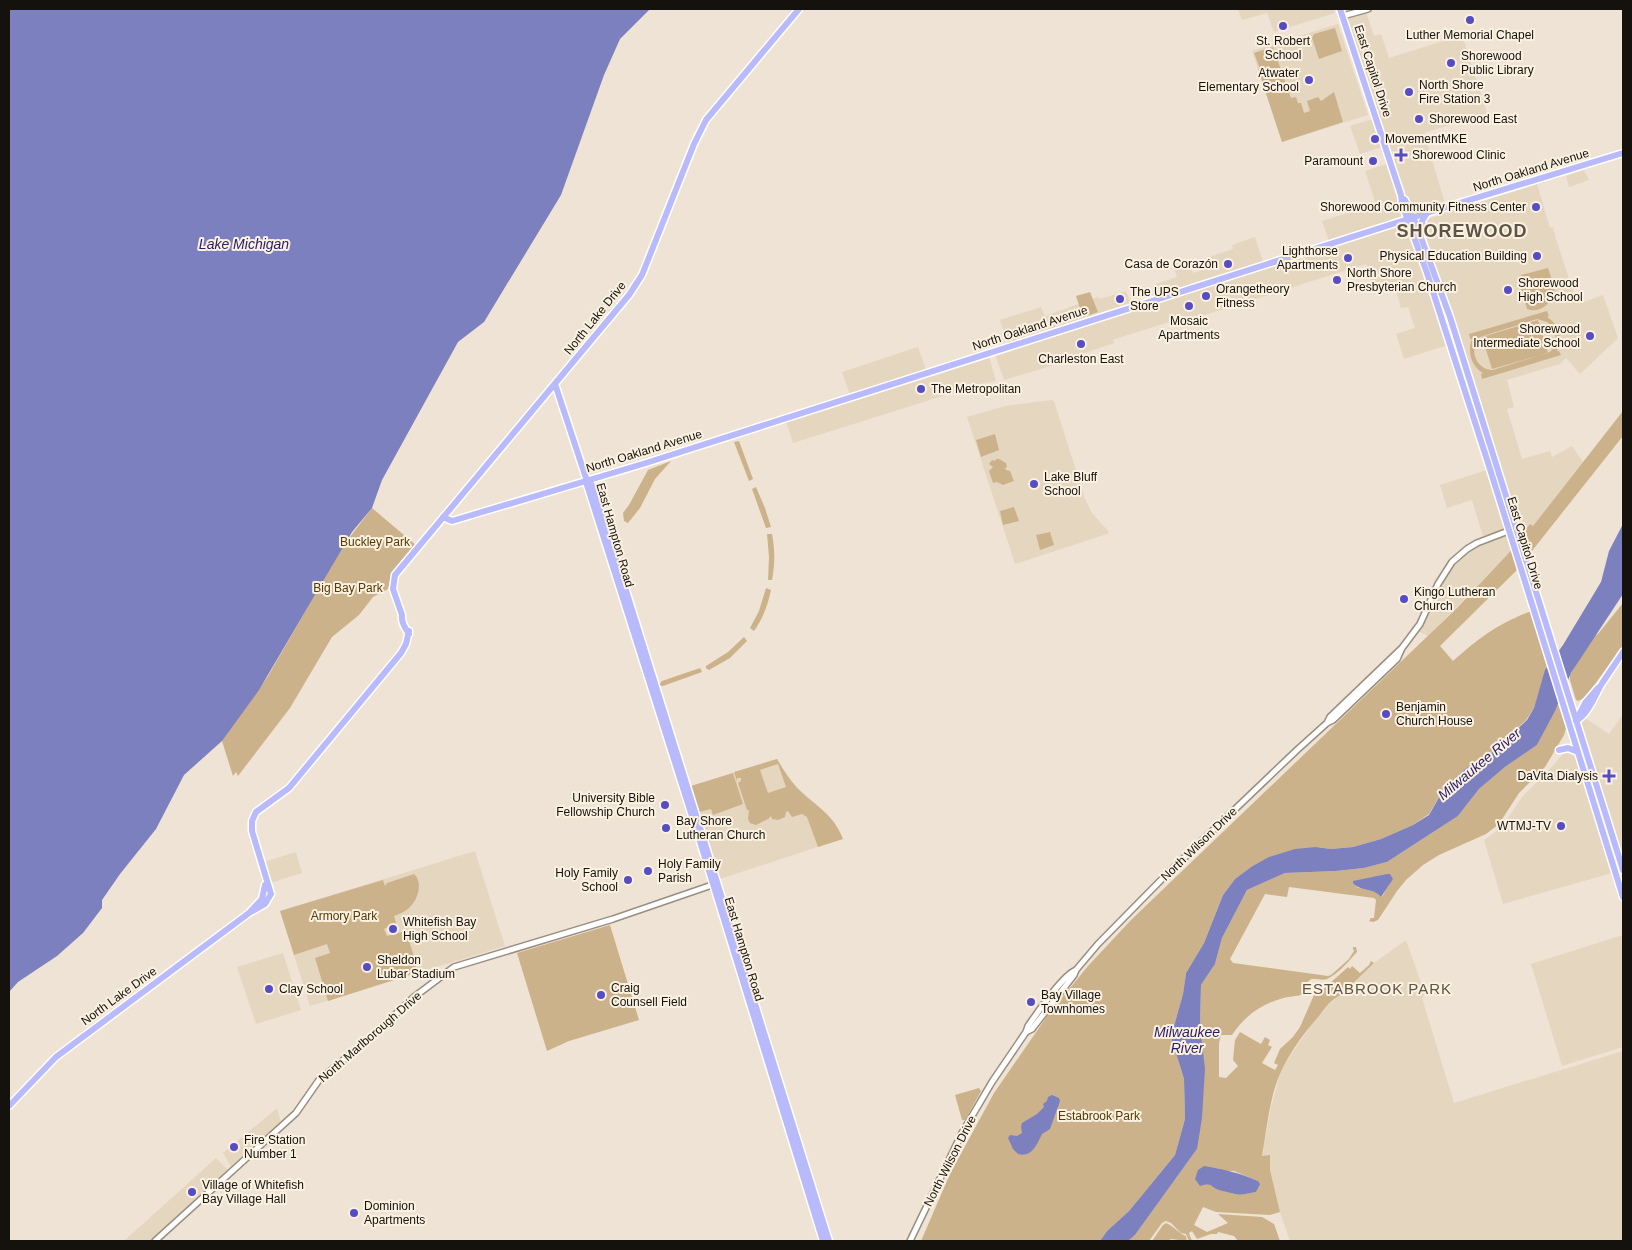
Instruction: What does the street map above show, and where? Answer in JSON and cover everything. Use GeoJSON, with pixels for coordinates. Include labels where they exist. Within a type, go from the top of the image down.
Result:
{"type":"FeatureCollection","features":[{"type":"Feature","properties":{"kind":"main road","name":"North Lake Drive"},"geometry":{"type":"LineString","coordinates":[[252,814],[289,788],[398,656],[407,629],[406,617],[402,615],[396,591],[393,588],[394,578],[635,286],[644,270],[694,144],[706,120],[799,9]]}},
{"type":"Feature","properties":{"kind":"main road","name":"East Capitol Drive"},"geometry":{"type":"LineString","coordinates":[[1340,9],[1402,198],[1402,204],[1431,263],[1444,302],[1623,870]]}},
{"type":"Feature","properties":{"kind":"main road","name":"North Oakland Avenue"},"geometry":{"type":"LineString","coordinates":[[443,517],[452,520],[587,481],[1410,218],[1623,153]]}},
{"type":"Feature","properties":{"kind":"main road"},"geometry":{"type":"LineString","coordinates":[[1427,213],[1422,221],[1422,228],[1431,263]]}},
{"type":"Feature","properties":{"kind":"main road","name":"East Capitol Drive"},"geometry":{"type":"LineString","coordinates":[[1410,218],[1572,728],[1623,897]]}},
{"type":"Feature","properties":{"kind":"main road"},"geometry":{"type":"LineString","coordinates":[[1427,273],[1433,275],[1439,294],[1444,302]]}},
{"type":"Feature","properties":{"kind":"main road","name":"East Hampton Road"},"geometry":{"type":"LineString","coordinates":[[555,384],[587,481],[592,485],[829,1241]]}},
{"type":"Feature","properties":{"kind":"main road"},"geometry":{"type":"LineString","coordinates":[[1490,469],[1501,490],[1505,492]]}},
{"type":"Feature","properties":{"kind":"main road"},"geometry":{"type":"LineString","coordinates":[[1497,494],[1506,509],[1512,525],[1516,528]]}},
{"type":"Feature","properties":{"kind":"main road"},"geometry":{"type":"LineString","coordinates":[[1508,531],[1514,536],[1524,564],[1533,581]]}},
{"type":"Feature","properties":{"kind":"main road"},"geometry":{"type":"LineString","coordinates":[[1520,567],[1529,582],[1533,581]]}},
{"type":"Feature","properties":{"kind":"main road"},"geometry":{"type":"LineString","coordinates":[[1576,721],[1581,718],[1597,696],[1599,688],[1623,652]]}},
{"type":"Feature","properties":{"kind":"main road"},"geometry":{"type":"LineString","coordinates":[[1572,728],[1584,703],[1599,688]]}},
{"type":"Feature","properties":{"kind":"main road"},"geometry":{"type":"LineString","coordinates":[[1570,701],[1576,704],[1584,703]]}},
{"type":"Feature","properties":{"kind":"main road"},"geometry":{"type":"LineString","coordinates":[[1559,750],[1568,748],[1578,752]]}},
{"type":"Feature","properties":{"kind":"main road"},"geometry":{"type":"LineString","coordinates":[[252,814],[247,826],[265,885],[270,895]]}},
{"type":"Feature","properties":{"kind":"main road"},"geometry":{"type":"LineString","coordinates":[[252,814],[252,831],[270,895]]}},
{"type":"Feature","properties":{"kind":"main road","name":"East Hampton Road"},"geometry":{"type":"LineString","coordinates":[[716,884],[823,1241]]}},
{"type":"Feature","properties":{"kind":"main road","name":"North Lake Drive"},"geometry":{"type":"LineString","coordinates":[[249,913],[262,899],[265,885]]}},
{"type":"Feature","properties":{"kind":"main road","name":"North Lake Drive"},"geometry":{"type":"LineString","coordinates":[[9,1106],[56,1057],[249,913],[264,905],[270,895]]}},
{"type":"Feature","properties":{"kind":"street"},"geometry":{"type":"LineString","coordinates":[[1342,16],[1368,9]]}},
{"type":"Feature","properties":{"kind":"street","name":"North Wilson Drive"},"geometry":{"type":"LineString","coordinates":[[910,1241],[962,1133],[1028,1026],[1053,993],[1071,972],[1076,970],[1098,944],[1163,878],[1397,659],[1402,648],[1420,624],[1438,584],[1452,562],[1470,547],[1516,528]]}},
{"type":"Feature","properties":{"kind":"street","name":"North Marlborough Drive"},"geometry":{"type":"LineString","coordinates":[[155,1241],[296,1113],[319,1080],[370,1038],[414,997],[454,966],[613,918],[716,884]]}},
{"type":"Feature","properties":{"kind":"shaded area","name":"St. Robert School"},"geometry":{"type":"Polygon","coordinates":[[[1238,9],[1334,9],[1335,13],[1274,32],[1267,13],[1242,20],[1238,9]]]}},
{"type":"Feature","properties":{"kind":"shaded area"},"geometry":{"type":"Polygon","coordinates":[[[1340,9],[1365,9],[1374,36],[1381,34],[1389,58],[1462,35],[1487,113],[1424,133],[1446,207],[1417,216],[1430,272],[1454,343],[1404,359],[1396,334],[1415,328],[1408,307],[1401,308],[1394,284],[1374,290],[1366,264],[1182,322],[1181,319],[1115,339],[1113,340],[1114,343],[1058,362],[1057,364],[1004,380],[994,352],[1009,347],[1000,320],[1041,307],[1045,316],[1098,297],[1100,299],[1126,291],[1132,307],[1161,298],[1156,284],[1177,277],[1173,265],[1188,260],[1193,273],[1212,267],[1209,257],[1233,249],[1232,245],[1255,237],[1264,265],[1330,244],[1322,221],[1376,204],[1365,171],[1390,163],[1385,146],[1360,154],[1350,126],[1376,118],[1340,9]]]}},
{"type":"Feature","properties":{"kind":"shaded area","name":"Atwater Elementary School"},"geometry":{"type":"Polygon","coordinates":[[[1338,24],[1368,115],[1282,142],[1252,51],[1338,24]]]}},
{"type":"Feature","properties":{"kind":"shaded area"},"geometry":{"type":"Polygon","coordinates":[[[1584,170],[1589,180],[1569,187],[1566,176],[1584,170]]]}},
{"type":"Feature","properties":{"kind":"shaded area"},"geometry":{"type":"Polygon","coordinates":[[[1537,184],[1550,228],[1554,227],[1553,231],[1576,300],[1581,303],[1603,295],[1618,338],[1580,374],[1566,358],[1560,364],[1507,380],[1514,407],[1507,409],[1522,459],[1550,451],[1552,457],[1572,446],[1583,462],[1533,526],[1530,525],[1522,534],[1523,537],[1510,553],[1428,636],[1416,630],[1452,562],[1484,540],[1472,500],[1447,508],[1440,485],[1490,469],[1465,393],[1475,390],[1423,227],[1426,220],[1431,218],[1537,184]]]}},
{"type":"Feature","properties":{"kind":"shaded area"},"geometry":{"type":"Polygon","coordinates":[[[918,347],[927,373],[988,354],[996,381],[984,383],[793,443],[785,418],[851,398],[842,372],[918,347]]]}},
{"type":"Feature","properties":{"kind":"shaded area","name":"Lake Bluff School"},"geometry":{"type":"Polygon","coordinates":[[[1054,401],[1085,499],[1092,513],[1109,532],[1015,564],[967,417],[1005,406],[1054,401]]]}},
{"type":"Feature","properties":{"kind":"shaded area"},"geometry":{"type":"Polygon","coordinates":[[[1623,714],[1623,861],[1581,724],[1585,718],[1609,734],[1623,714]]]}},
{"type":"Feature","properties":{"kind":"shaded area"},"geometry":{"type":"Polygon","coordinates":[[[1566,750],[1575,754],[1612,873],[1503,904],[1484,840],[1502,827],[1522,797],[1566,750]]]}},
{"type":"Feature","properties":{"kind":"shaded area"},"geometry":{"type":"Polygon","coordinates":[[[777,759],[785,773],[797,787],[830,817],[842,839],[720,879],[691,786],[777,759]]]}},
{"type":"Feature","properties":{"kind":"shaded area","name":"Whitefish Bay High School"},"geometry":{"type":"Polygon","coordinates":[[[475,851],[505,946],[310,1006],[280,911],[475,851]]]}},
{"type":"Feature","properties":{"kind":"shaded area"},"geometry":{"type":"Polygon","coordinates":[[[296,852],[302,873],[270,883],[264,862],[296,852]]]}},
{"type":"Feature","properties":{"kind":"shaded area"},"geometry":{"type":"Polygon","coordinates":[[[1623,935],[1623,1047],[1562,1066],[1531,964],[1623,935]]]}},
{"type":"Feature","properties":{"kind":"shaded area"},"geometry":{"type":"Polygon","coordinates":[[[1406,940],[1425,994],[1422,998],[1454,1103],[1623,1051],[1623,1241],[1290,1241],[1280,1212],[1270,1170],[1270,1155],[1262,1157],[1271,1107],[1280,1075],[1286,1062],[1312,1024],[1335,997],[1341,995],[1374,963],[1406,940]]]}},
{"type":"Feature","properties":{"kind":"shaded area","name":"Clay School"},"geometry":{"type":"Polygon","coordinates":[[[283,953],[301,1010],[256,1024],[237,967],[283,953]]]}},
{"type":"Feature","properties":{"kind":"shaded area"},"geometry":{"type":"Polygon","coordinates":[[[277,1108],[282,1126],[155,1241],[124,1241],[216,1158],[227,1169],[233,1170],[223,1153],[277,1108]]]}},
{"type":"Feature","properties":{"kind":"green space"},"geometry":{"type":"Polygon","coordinates":[[[1335,28],[1342,51],[1319,59],[1312,38],[1314,34],[1335,28]]]}},
{"type":"Feature","properties":{"kind":"green space"},"geometry":{"type":"Polygon","coordinates":[[[1273,47],[1291,98],[1296,97],[1298,103],[1301,103],[1304,113],[1310,111],[1307,101],[1318,97],[1321,101],[1334,92],[1343,122],[1282,142],[1254,53],[1273,47]]]}},
{"type":"Feature","properties":{"kind":"green space"},"geometry":{"type":"Polygon","coordinates":[[[1548,268],[1555,295],[1547,305],[1540,309],[1527,309],[1518,280],[1521,275],[1548,268]]]}},
{"type":"Feature","properties":{"kind":"green space"},"geometry":{"type":"Polygon","coordinates":[[[1090,292],[1098,312],[1083,317],[1076,296],[1090,292]]]}},
{"type":"Feature","properties":{"kind":"green space"},"geometry":{"type":"Polygon","coordinates":[[[1547,311],[1549,316],[1547,317],[1554,323],[1559,332],[1560,341],[1557,351],[1561,355],[1482,379],[1481,374],[1483,373],[1471,358],[1470,348],[1472,339],[1470,339],[1469,334],[1547,311]],[[1537,319],[1480,337],[1476,342],[1474,353],[1478,363],[1482,367],[1493,370],[1550,352],[1555,345],[1556,337],[1553,329],[1547,322],[1537,319]]]}},
{"type":"Feature","properties":{"kind":"green space"},"geometry":{"type":"Polygon","coordinates":[[[1538,320],[1548,353],[1492,369],[1482,337],[1538,320]]]}},
{"type":"Feature","properties":{"kind":"green space","name":"Estabrook Park"},"geometry":{"type":"Polygon","coordinates":[[[1623,411],[1623,436],[1516,571],[1440,646],[1453,661],[1490,632],[1531,611],[1547,667],[1534,708],[1526,720],[1484,760],[1465,769],[1445,787],[1429,814],[1413,825],[1381,839],[1353,847],[1331,849],[1316,847],[1251,867],[1235,879],[1223,895],[1204,943],[1186,973],[1183,994],[1174,1026],[1179,1063],[1184,1079],[1185,1119],[1175,1155],[1129,1211],[1107,1231],[1100,1241],[921,1241],[950,1174],[994,1093],[1048,1015],[1088,966],[1131,920],[1457,608],[1523,538],[1522,534],[1530,524],[1533,526],[1623,411]]]}},
{"type":"Feature","properties":{"kind":"green space"},"geometry":{"type":"Polygon","coordinates":[[[995,434],[999,450],[981,457],[976,440],[995,434]]]}},
{"type":"Feature","properties":{"kind":"green space"},"geometry":{"type":"Polygon","coordinates":[[[739,441],[753,479],[749,481],[734,442],[739,441]]]}},
{"type":"Feature","properties":{"kind":"green space"},"geometry":{"type":"Polygon","coordinates":[[[996,459],[1006,463],[1007,467],[1005,468],[1010,471],[1014,481],[1003,485],[997,482],[993,483],[989,471],[993,467],[989,464],[992,460],[995,461],[996,459]]]}},
{"type":"Feature","properties":{"kind":"green space"},"geometry":{"type":"Polygon","coordinates":[[[671,461],[655,479],[640,508],[628,523],[624,521],[623,513],[648,470],[671,461]]]}},
{"type":"Feature","properties":{"kind":"green space"},"geometry":{"type":"Polygon","coordinates":[[[756,487],[771,527],[766,528],[752,489],[756,487]]]}},
{"type":"Feature","properties":{"kind":"green space"},"geometry":{"type":"Polygon","coordinates":[[[1014,507],[1019,521],[1003,525],[1000,511],[1014,507]]]}},
{"type":"Feature","properties":{"kind":"green space","name":"Big Bay Park"},"geometry":{"type":"Polygon","coordinates":[[[372,508],[417,546],[392,573],[388,589],[373,597],[359,615],[332,637],[290,708],[238,776],[236,772],[233,776],[222,741],[268,676],[343,546],[372,508]]]}},
{"type":"Feature","properties":{"kind":"green space"},"geometry":{"type":"Polygon","coordinates":[[[1050,532],[1054,545],[1040,550],[1036,535],[1050,532]]]}},
{"type":"Feature","properties":{"kind":"green space"},"geometry":{"type":"Polygon","coordinates":[[[767,534],[772,534],[774,545],[772,580],[768,580],[767,534]]]}},
{"type":"Feature","properties":{"kind":"green space"},"geometry":{"type":"Polygon","coordinates":[[[766,588],[771,590],[768,601],[763,616],[754,631],[750,628],[759,611],[766,588]]]}},
{"type":"Feature","properties":{"kind":"green space"},"geometry":{"type":"Polygon","coordinates":[[[1623,603],[1623,645],[1585,698],[1578,701],[1576,700],[1570,675],[1592,638],[1598,634],[1623,603]]]}},
{"type":"Feature","properties":{"kind":"green space"},"geometry":{"type":"Polygon","coordinates":[[[744,637],[747,641],[730,658],[709,670],[706,668],[706,666],[728,652],[744,637]]]}},
{"type":"Feature","properties":{"kind":"green space"},"geometry":{"type":"Polygon","coordinates":[[[700,668],[702,672],[663,686],[659,685],[662,681],[700,668]]]}},
{"type":"Feature","properties":{"kind":"green space"},"geometry":{"type":"Polygon","coordinates":[[[1558,704],[1566,728],[1564,735],[1545,767],[1519,793],[1499,824],[1486,834],[1439,855],[1423,865],[1397,891],[1378,920],[1369,921],[1371,918],[1374,918],[1376,900],[1374,898],[1289,887],[1287,897],[1265,894],[1230,959],[1233,963],[1328,976],[1349,959],[1354,951],[1353,947],[1356,947],[1357,952],[1331,977],[1324,980],[1310,980],[1306,988],[1308,993],[1271,1002],[1256,1010],[1243,1021],[1232,1035],[1221,1035],[1219,1043],[1219,1077],[1226,1078],[1238,1066],[1233,1060],[1235,1040],[1240,1032],[1261,1044],[1265,1037],[1270,1040],[1268,1045],[1272,1047],[1262,1063],[1275,1070],[1278,1065],[1274,1063],[1280,1049],[1293,1037],[1300,1027],[1314,995],[1319,993],[1348,967],[1350,969],[1352,966],[1360,973],[1371,961],[1374,963],[1326,1007],[1302,1036],[1292,1051],[1276,1084],[1262,1156],[1270,1155],[1270,1170],[1280,1212],[1270,1215],[1216,1212],[1203,1207],[1194,1225],[1207,1232],[1228,1223],[1218,1214],[1262,1217],[1274,1224],[1280,1241],[1238,1241],[1234,1236],[1218,1232],[1217,1234],[1197,1239],[1192,1231],[1189,1233],[1192,1241],[1189,1241],[1186,1234],[1181,1233],[1171,1223],[1166,1221],[1162,1223],[1149,1241],[1128,1241],[1135,1235],[1197,1149],[1201,985],[1215,964],[1222,938],[1247,890],[1285,873],[1364,868],[1387,862],[1458,816],[1479,789],[1505,767],[1537,745],[1558,704]],[[1392,879],[1356,887],[1376,892],[1382,897],[1392,879]],[[1217,1168],[1206,1184],[1237,1195],[1256,1192],[1258,1181],[1234,1171],[1224,1171],[1217,1168]]]}},
{"type":"Feature","properties":{"kind":"green space"},"geometry":{"type":"Polygon","coordinates":[[[777,759],[797,788],[829,816],[843,839],[818,847],[807,817],[802,814],[792,817],[788,811],[785,817],[778,820],[772,819],[771,816],[756,825],[750,823],[748,819],[749,810],[747,810],[738,783],[741,781],[741,778],[737,778],[737,781],[734,772],[777,759]],[[778,764],[760,770],[768,793],[786,787],[778,764]]]}},
{"type":"Feature","properties":{"kind":"green space"},"geometry":{"type":"Polygon","coordinates":[[[733,773],[743,804],[713,815],[711,809],[699,812],[691,786],[733,773]]]}},
{"type":"Feature","properties":{"kind":"green space","name":"Armory Park"},"geometry":{"type":"Polygon","coordinates":[[[414,874],[419,882],[415,901],[402,913],[394,916],[396,923],[384,929],[387,936],[406,931],[416,963],[416,973],[328,1001],[315,958],[330,953],[327,944],[294,955],[280,911],[383,880],[385,886],[387,883],[414,874]]]}},
{"type":"Feature","properties":{"kind":"green space"},"geometry":{"type":"Polygon","coordinates":[[[610,925],[639,1020],[569,1041],[547,1051],[517,953],[610,925]]]}},
{"type":"Feature","properties":{"kind":"green space"},"geometry":{"type":"Polygon","coordinates":[[[979,1088],[981,1091],[965,1120],[962,1120],[955,1095],[979,1088]]]}},
{"type":"Feature","properties":{"kind":"green space"},"geometry":{"type":"Polygon","coordinates":[[[1166,1223],[1186,1236],[1187,1241],[1171,1239],[1168,1241],[1152,1241],[1166,1223]]]}},
{"type":"Feature","properties":{"kind":"water","name":"Lake Michigan"},"geometry":{"type":"Polygon","coordinates":[[[9,9],[650,9],[620,39],[604,75],[561,195],[484,322],[458,342],[382,480],[372,508],[352,532],[259,690],[222,741],[184,775],[156,829],[120,874],[102,900],[102,908],[83,933],[57,956],[18,982],[9,992],[9,9]]]}},
{"type":"Feature","properties":{"kind":"water","name":"Milwaukee River"},"geometry":{"type":"Polygon","coordinates":[[[1623,524],[1623,594],[1571,673],[1555,711],[1537,745],[1505,767],[1479,789],[1458,816],[1387,862],[1364,868],[1285,873],[1247,890],[1222,938],[1215,964],[1201,985],[1200,1027],[1205,1069],[1202,1118],[1197,1149],[1135,1235],[1128,1241],[1100,1241],[1107,1231],[1129,1211],[1175,1155],[1185,1119],[1184,1079],[1172,1040],[1174,1026],[1183,994],[1186,973],[1204,943],[1223,895],[1235,879],[1269,857],[1295,849],[1353,847],[1381,839],[1413,825],[1429,815],[1445,787],[1465,769],[1474,763],[1484,760],[1527,720],[1534,708],[1545,670],[1563,645],[1601,582],[1609,551],[1623,524]]]}},
{"type":"Feature","properties":{"kind":"water"},"geometry":{"type":"Polygon","coordinates":[[[1390,874],[1393,879],[1381,897],[1375,892],[1360,888],[1353,883],[1353,881],[1390,874]]]}},
{"type":"Feature","properties":{"kind":"water"},"geometry":{"type":"Polygon","coordinates":[[[1052,1095],[1059,1098],[1060,1101],[1050,1129],[1042,1134],[1036,1146],[1030,1152],[1023,1155],[1018,1154],[1013,1149],[1008,1138],[1010,1135],[1017,1136],[1022,1133],[1022,1123],[1037,1114],[1044,1107],[1043,1104],[1047,1101],[1048,1097],[1052,1095]]]}},
{"type":"Feature","properties":{"kind":"water"},"geometry":{"type":"Polygon","coordinates":[[[1204,1166],[1238,1174],[1258,1181],[1260,1184],[1256,1192],[1240,1195],[1219,1190],[1209,1185],[1200,1186],[1195,1179],[1198,1170],[1204,1166]]]}},
{"type":"Feature","properties":{"kind":"place","name":"Luther Memorial Chapel"},"geometry":{"type":"Point","coordinates":[1470,20]}},
{"type":"Feature","properties":{"kind":"place","name":"St. Robert School"},"geometry":{"type":"Point","coordinates":[1283,26]}},
{"type":"Feature","properties":{"kind":"place","name":"Shorewood Public Library"},"geometry":{"type":"Point","coordinates":[1451,63]}},
{"type":"Feature","properties":{"kind":"place","name":"Atwater Elementary School"},"geometry":{"type":"Point","coordinates":[1309,80]}},
{"type":"Feature","properties":{"kind":"place","name":"North Shore Fire Station 3"},"geometry":{"type":"Point","coordinates":[1409,92]}},
{"type":"Feature","properties":{"kind":"place","name":"Shorewood East"},"geometry":{"type":"Point","coordinates":[1419,119]}},
{"type":"Feature","properties":{"kind":"place","name":"MovementMKE"},"geometry":{"type":"Point","coordinates":[1375,139]}},
{"type":"Feature","properties":{"kind":"place","name":"Shorewood Clinic"},"geometry":{"type":"Point","coordinates":[1401,155]}},
{"type":"Feature","properties":{"kind":"place","name":"Paramount"},"geometry":{"type":"Point","coordinates":[1373,161]}},
{"type":"Feature","properties":{"kind":"place","name":"Shorewood Community Fitness Center"},"geometry":{"type":"Point","coordinates":[1536,207]}},
{"type":"Feature","properties":{"kind":"place","name":"Physical Education Building"},"geometry":{"type":"Point","coordinates":[1537,256]}},
{"type":"Feature","properties":{"kind":"place","name":"Lighthorse Apartments"},"geometry":{"type":"Point","coordinates":[1348,258]}},
{"type":"Feature","properties":{"kind":"place","name":"Casa de Corazón"},"geometry":{"type":"Point","coordinates":[1228,264]}},
{"type":"Feature","properties":{"kind":"place","name":"North Shore Presbyterian Church"},"geometry":{"type":"Point","coordinates":[1337,280]}},
{"type":"Feature","properties":{"kind":"place","name":"Shorewood High School"},"geometry":{"type":"Point","coordinates":[1508,290]}},
{"type":"Feature","properties":{"kind":"place","name":"Orangetheory Fitness"},"geometry":{"type":"Point","coordinates":[1206,296]}},
{"type":"Feature","properties":{"kind":"place","name":"The UPS Store"},"geometry":{"type":"Point","coordinates":[1120,299]}},
{"type":"Feature","properties":{"kind":"place","name":"Mosaic Apartments"},"geometry":{"type":"Point","coordinates":[1189,306]}},
{"type":"Feature","properties":{"kind":"place","name":"Shorewood Intermediate School"},"geometry":{"type":"Point","coordinates":[1590,336]}},
{"type":"Feature","properties":{"kind":"place","name":"Charleston East"},"geometry":{"type":"Point","coordinates":[1081,344]}},
{"type":"Feature","properties":{"kind":"place","name":"The Metropolitan"},"geometry":{"type":"Point","coordinates":[921,389]}},
{"type":"Feature","properties":{"kind":"place","name":"Lake Bluff School"},"geometry":{"type":"Point","coordinates":[1034,484]}},
{"type":"Feature","properties":{"kind":"place","name":"Kingo Lutheran Church"},"geometry":{"type":"Point","coordinates":[1404,599]}},
{"type":"Feature","properties":{"kind":"place","name":"Benjamin Church House"},"geometry":{"type":"Point","coordinates":[1386,714]}},
{"type":"Feature","properties":{"kind":"place","name":"DaVita Dialysis"},"geometry":{"type":"Point","coordinates":[1609,776]}},
{"type":"Feature","properties":{"kind":"place","name":"University Bible Fellowship Church"},"geometry":{"type":"Point","coordinates":[665,805]}},
{"type":"Feature","properties":{"kind":"place","name":"WTMJ-TV"},"geometry":{"type":"Point","coordinates":[1561,826]}},
{"type":"Feature","properties":{"kind":"place","name":"Bay Shore Lutheran Church"},"geometry":{"type":"Point","coordinates":[666,828]}},
{"type":"Feature","properties":{"kind":"place","name":"Holy Family Parish"},"geometry":{"type":"Point","coordinates":[648,871]}},
{"type":"Feature","properties":{"kind":"place","name":"Holy Family School"},"geometry":{"type":"Point","coordinates":[628,880]}},
{"type":"Feature","properties":{"kind":"place","name":"Whitefish Bay High School"},"geometry":{"type":"Point","coordinates":[393,929]}},
{"type":"Feature","properties":{"kind":"place","name":"Sheldon Lubar Stadium"},"geometry":{"type":"Point","coordinates":[367,967]}},
{"type":"Feature","properties":{"kind":"place","name":"Clay School"},"geometry":{"type":"Point","coordinates":[269,989]}},
{"type":"Feature","properties":{"kind":"place","name":"Craig Counsell Field"},"geometry":{"type":"Point","coordinates":[601,995]}},
{"type":"Feature","properties":{"kind":"place","name":"Bay Village Townhomes"},"geometry":{"type":"Point","coordinates":[1031,1002]}},
{"type":"Feature","properties":{"kind":"place","name":"Fire Station Number 1"},"geometry":{"type":"Point","coordinates":[234,1147]}},
{"type":"Feature","properties":{"kind":"place","name":"Village of Whitefish Bay Village Hall"},"geometry":{"type":"Point","coordinates":[192,1192]}},
{"type":"Feature","properties":{"kind":"place","name":"Dominion Apartments"},"geometry":{"type":"Point","coordinates":[354,1213]}},
{"type":"Feature","properties":{"kind":"district","name":"SHOREWOOD"},"geometry":{"type":"Point","coordinates":[1462,231]}},
{"type":"Feature","properties":{"kind":"district","name":"ESTABROOK PARK"},"geometry":{"type":"Point","coordinates":[1377,988]}},
{"type":"Feature","properties":{"kind":"park label","name":"Buckley Park"},"geometry":{"type":"Point","coordinates":[375,542]}}]}
